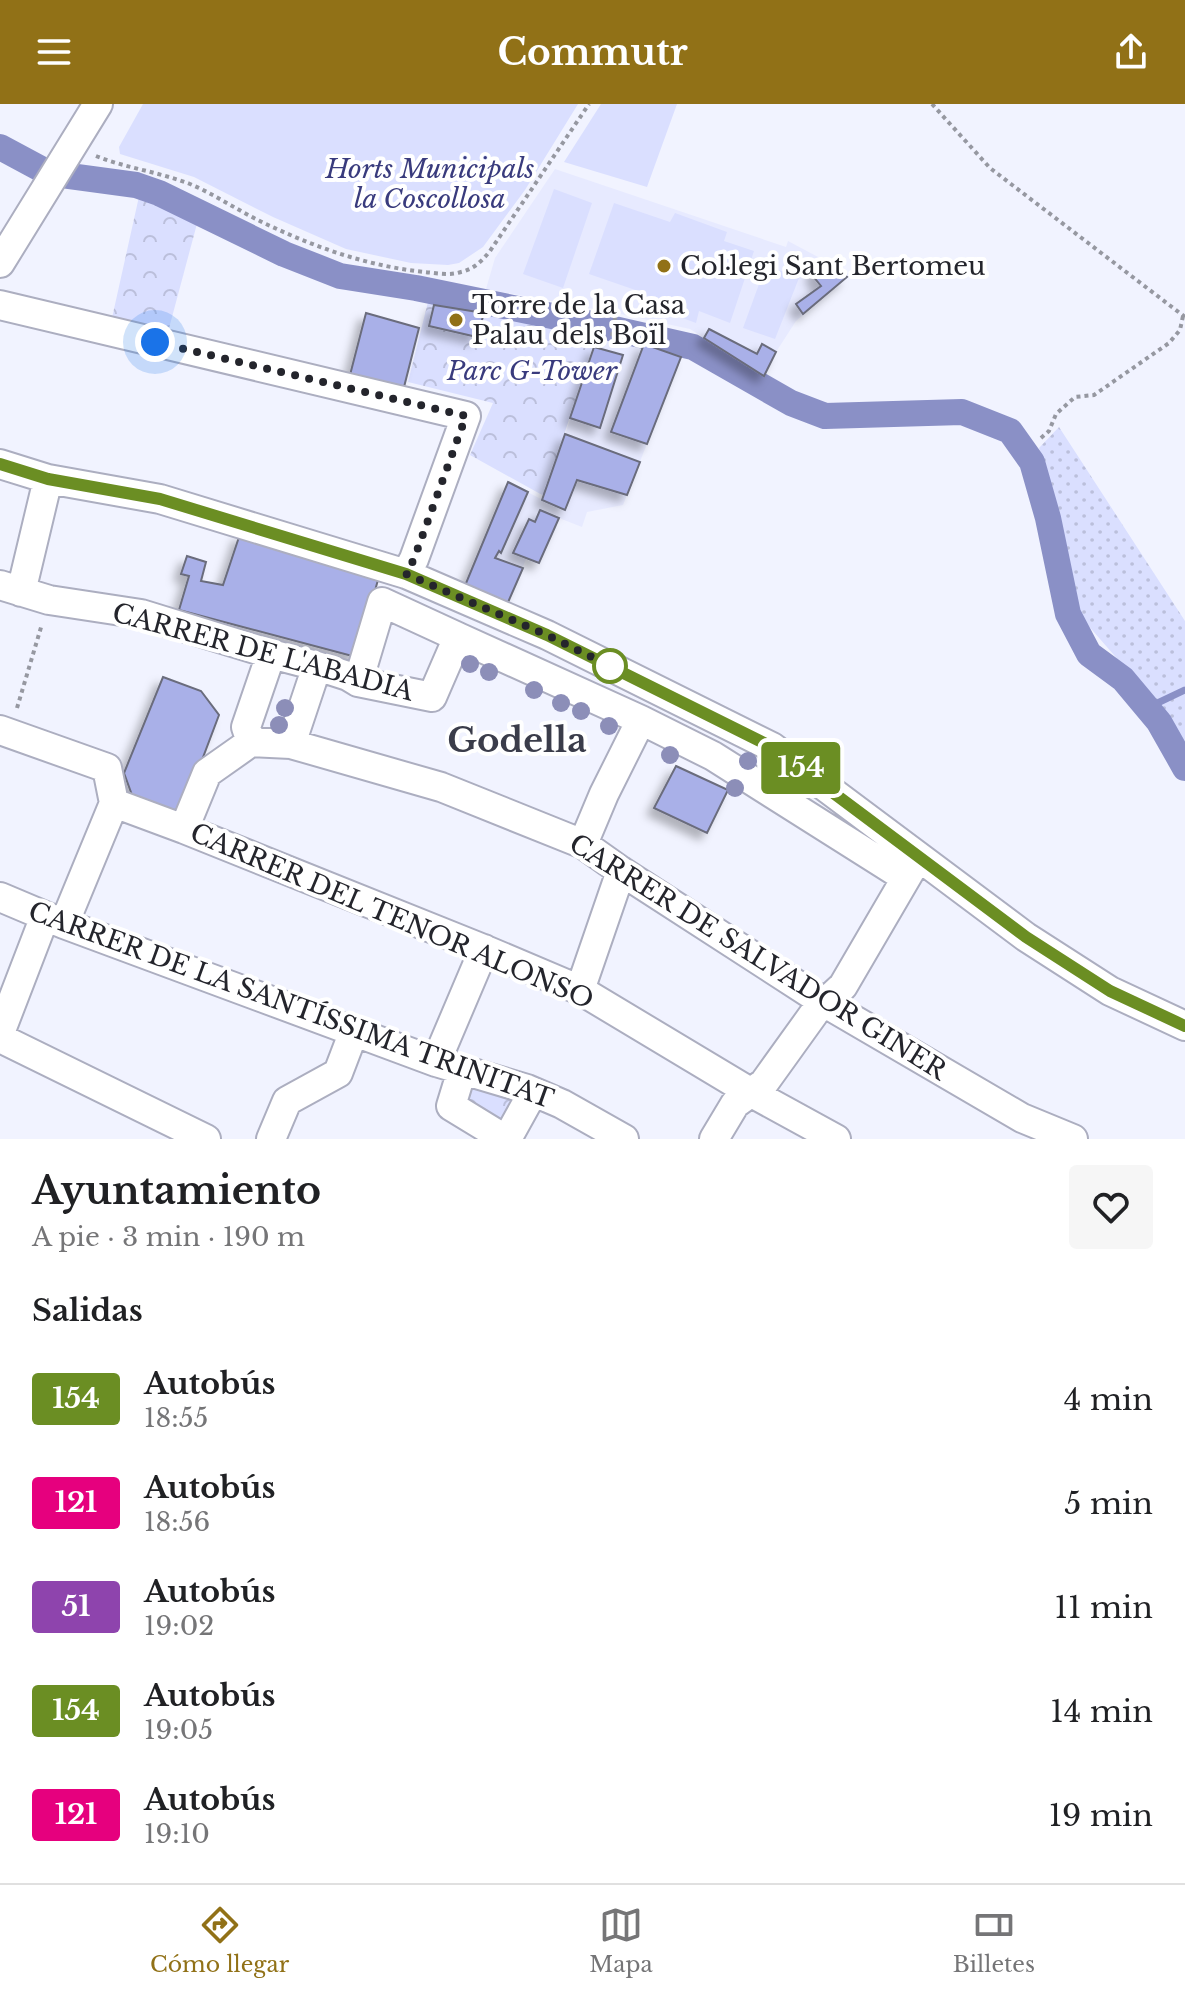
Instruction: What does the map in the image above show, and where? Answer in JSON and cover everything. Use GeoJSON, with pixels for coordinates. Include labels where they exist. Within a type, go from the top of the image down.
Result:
{"type":"FeatureCollection","features":[{"type":"Feature","properties":{"kind":"street"},"geometry":{"type":"LineString","coordinates":[[0,263],[98,104]]}},
{"type":"Feature","properties":{"kind":"street"},"geometry":{"type":"LineString","coordinates":[[0,305],[466,416],[406,574]]}},
{"type":"Feature","properties":{"kind":"street"},"geometry":{"type":"LineString","coordinates":[[0,464],[48,479],[160,499],[406,574],[547,635],[772,747],[912,868]]}},
{"type":"Feature","properties":{"kind":"street"},"geometry":{"type":"LineString","coordinates":[[10,589],[48,479]]}},
{"type":"Feature","properties":{"kind":"street","name":"CARRER DE L'ABADIA"},"geometry":{"type":"LineString","coordinates":[[10,589],[49,600],[141,614],[317,666],[358,682],[432,697],[458,637]]}},
{"type":"Feature","properties":{"kind":"street"},"geometry":{"type":"LineString","coordinates":[[358,682],[382,602],[713,756],[912,868],[1110,991],[1185,1026]]}},
{"type":"Feature","properties":{"kind":"street"},"geometry":{"type":"LineString","coordinates":[[184,829],[207,773],[251,742],[246,727],[271,654]]}},
{"type":"Feature","properties":{"kind":"street"},"geometry":{"type":"LineString","coordinates":[[291,744],[317,666]]}},
{"type":"Feature","properties":{"kind":"street"},"geometry":{"type":"LineString","coordinates":[[583,844],[641,720]]}},
{"type":"Feature","properties":{"kind":"street"},"geometry":{"type":"LineString","coordinates":[[5,732],[107,768],[114,803],[0,1035],[206,1139]]}},
{"type":"Feature","properties":{"kind":"street","name":"CARRER DE SALVADOR GINER"},"geometry":{"type":"LineString","coordinates":[[251,742],[291,744],[441,787],[583,844],[825,1003],[1022,1118],[1073,1139]]}},
{"type":"Feature","properties":{"kind":"street","name":"CARRER DEL TENOR ALONSO"},"geometry":{"type":"LineString","coordinates":[[114,803],[580,990],[750,1092],[836,1139]]}},
{"type":"Feature","properties":{"kind":"street"},"geometry":{"type":"LineString","coordinates":[[714,1139],[735,1104],[764,1083],[815,1012],[843,986],[912,868]]}},
{"type":"Feature","properties":{"kind":"street"},"geometry":{"type":"LineString","coordinates":[[580,990],[621,871]]}},
{"type":"Feature","properties":{"kind":"street","name":"CARRER DE LA SANTÍSSIMA TRINITAT"},"geometry":{"type":"LineString","coordinates":[[0,897],[54,920],[449,1066],[533,1092],[562,1104],[624,1139]]}},
{"type":"Feature","properties":{"kind":"street"},"geometry":{"type":"LineString","coordinates":[[484,949],[449,1066],[451,1106],[506,1139],[533,1092]]}},
{"type":"Feature","properties":{"kind":"street"},"geometry":{"type":"LineString","coordinates":[[271,1139],[287,1101],[338,1073],[354,1031]]}},
{"type":"Feature","properties":{"kind":"path"},"geometry":{"type":"LineString","coordinates":[[71,147],[191,185],[265,224],[352,259],[403,269],[458,274],[471,269],[490,251],[589,104]]}},
{"type":"Feature","properties":{"kind":"path"},"geometry":{"type":"LineString","coordinates":[[932,104],[990,168],[1184,316],[1180,330],[1169,343],[1094,395],[1075,397],[1056,414],[1049,431],[1041,438]]}},
{"type":"Feature","properties":{"kind":"path"},"geometry":{"type":"LineString","coordinates":[[612,336],[616,313]]}},
{"type":"Feature","properties":{"kind":"path"},"geometry":{"type":"LineString","coordinates":[[5,732],[49,600]]}},
{"type":"Feature","properties":{"kind":"shaded area","name":"Col·legi Sant Bertomeu"},"geometry":{"type":"Polygon","coordinates":[[[555,169],[786,247],[788,241],[850,274],[796,321],[764,376],[690,329],[486,289],[495,258],[555,169]]]}},
{"type":"Feature","properties":{"kind":"shaded area","name":"Col·legi Sant Bertomeu"},"geometry":{"type":"Polygon","coordinates":[[[599,333],[681,357],[623,505],[587,512],[582,527],[559,518],[539,563],[526,559],[506,607],[464,588],[508,482],[543,500],[599,333]]]}},
{"type":"Feature","properties":{"kind":"green space","name":"Horts Municipals la Coscollosa"},"geometry":{"type":"Polygon","coordinates":[[[143,104],[578,104],[525,190],[483,247],[459,263],[448,265],[411,263],[346,249],[194,177],[120,154],[119,147],[143,104]]]}},
{"type":"Feature","properties":{"kind":"green space"},"geometry":{"type":"Polygon","coordinates":[[[601,104],[677,104],[647,187],[564,162],[601,104]]]}},
{"type":"Feature","properties":{"kind":"green space"},"geometry":{"type":"Polygon","coordinates":[[[554,189],[592,203],[563,288],[523,274],[554,189]]]}},
{"type":"Feature","properties":{"kind":"green space"},"geometry":{"type":"Polygon","coordinates":[[[140,192],[198,220],[168,332],[112,318],[140,192]]]}},
{"type":"Feature","properties":{"kind":"green space"},"geometry":{"type":"Polygon","coordinates":[[[614,203],[670,222],[675,213],[727,232],[724,241],[754,251],[730,323],[699,311],[696,323],[642,303],[644,293],[589,274],[614,203]]]}},
{"type":"Feature","properties":{"kind":"green space"},"geometry":{"type":"Polygon","coordinates":[[[766,265],[799,278],[775,339],[743,328],[766,265]]]}},
{"type":"Feature","properties":{"kind":"green space","name":"Parc G-Tower"},"geometry":{"type":"Polygon","coordinates":[[[428,302],[598,331],[544,496],[470,455],[493,403],[408,382],[428,302]]]}},
{"type":"Feature","properties":{"kind":"green space"},"geometry":{"type":"Polygon","coordinates":[[[1059,427],[1185,621],[1185,689],[1155,702],[1086,623],[1074,602],[1066,573],[1063,536],[1039,448],[1059,427]]]}},
{"type":"Feature","properties":{"kind":"green space"},"geometry":{"type":"Polygon","coordinates":[[[1185,692],[1185,742],[1159,704],[1185,692]]]}},
{"type":"Feature","properties":{"kind":"green space"},"geometry":{"type":"Polygon","coordinates":[[[467,1076],[535,1097],[511,1138],[455,1101],[467,1076]]]}},
{"type":"Feature","properties":{"kind":"building"},"geometry":{"type":"Polygon","coordinates":[[[819,261],[847,277],[803,314],[796,304],[821,286],[813,276],[819,261]]]}},
{"type":"Feature","properties":{"kind":"building","name":"Torre de la Casa Palau dels Boïl"},"geometry":{"type":"Polygon","coordinates":[[[434,305],[484,313],[477,337],[429,326],[434,305]]]}},
{"type":"Feature","properties":{"kind":"building"},"geometry":{"type":"Polygon","coordinates":[[[366,313],[419,328],[404,387],[350,375],[366,313]]]}},
{"type":"Feature","properties":{"kind":"building"},"geometry":{"type":"Polygon","coordinates":[[[709,329],[757,354],[762,344],[776,352],[764,376],[704,338],[709,329]]]}},
{"type":"Feature","properties":{"kind":"building"},"geometry":{"type":"Polygon","coordinates":[[[644,344],[681,357],[647,444],[611,432],[644,344]]]}},
{"type":"Feature","properties":{"kind":"building"},"geometry":{"type":"Polygon","coordinates":[[[594,347],[623,355],[600,428],[570,418],[594,347]]]}},
{"type":"Feature","properties":{"kind":"building"},"geometry":{"type":"Polygon","coordinates":[[[565,434],[640,462],[627,495],[577,480],[565,510],[542,500],[565,434]]]}},
{"type":"Feature","properties":{"kind":"building"},"geometry":{"type":"Polygon","coordinates":[[[508,482],[528,492],[501,553],[499,551],[495,558],[523,568],[506,607],[464,588],[508,482]]]}},
{"type":"Feature","properties":{"kind":"building"},"geometry":{"type":"Polygon","coordinates":[[[540,510],[559,518],[539,563],[513,553],[529,519],[535,522],[540,510]]]}},
{"type":"Feature","properties":{"kind":"building"},"geometry":{"type":"Polygon","coordinates":[[[240,534],[378,580],[356,657],[179,610],[189,576],[181,574],[187,556],[206,562],[201,581],[223,585],[240,534]]]}},
{"type":"Feature","properties":{"kind":"building"},"geometry":{"type":"Polygon","coordinates":[[[163,677],[201,691],[219,715],[182,813],[132,795],[124,773],[163,677]]]}},
{"type":"Feature","properties":{"kind":"building"},"geometry":{"type":"Polygon","coordinates":[[[676,766],[728,790],[707,833],[654,808],[676,766]]]}},
{"type":"Feature","properties":{"kind":"waterway"},"geometry":{"type":"LineString","coordinates":[[0,147],[41,169]]}},
{"type":"Feature","properties":{"kind":"waterway"},"geometry":{"type":"LineString","coordinates":[[62,175],[136,185],[159,193],[284,254],[340,276],[416,288],[693,347],[791,403],[825,416],[962,412],[1010,431],[1032,462],[1048,518],[1068,614],[1089,654],[1123,679],[1159,722],[1185,768]]}},
{"type":"Feature","properties":{"kind":"waterway"},"geometry":{"type":"LineString","coordinates":[[1147,708],[1185,690]]}},
{"type":"Feature","properties":{"kind":"bus line","name":"154"},"geometry":{"type":"LineString","coordinates":[[0,464],[48,479],[160,499],[406,574],[547,635],[772,747],[1026,937],[1110,991],[1185,1026]]}},
{"type":"Feature","properties":{"kind":"place","name":"Col·legi Sant Bertomeu"},"geometry":{"type":"Point","coordinates":[664,266]}},
{"type":"Feature","properties":{"kind":"place","name":"Torre de la Casa Palau dels Boïl"},"geometry":{"type":"Point","coordinates":[456,320]}},
{"type":"Feature","properties":{"kind":"district","name":"Godella"},"geometry":{"type":"Point","coordinates":[517,740]}},
{"type":"Feature","properties":{"kind":"route"},"geometry":{"type":"LineString","coordinates":[[155,342],[466,416],[406,574],[610,666]]}}]}
